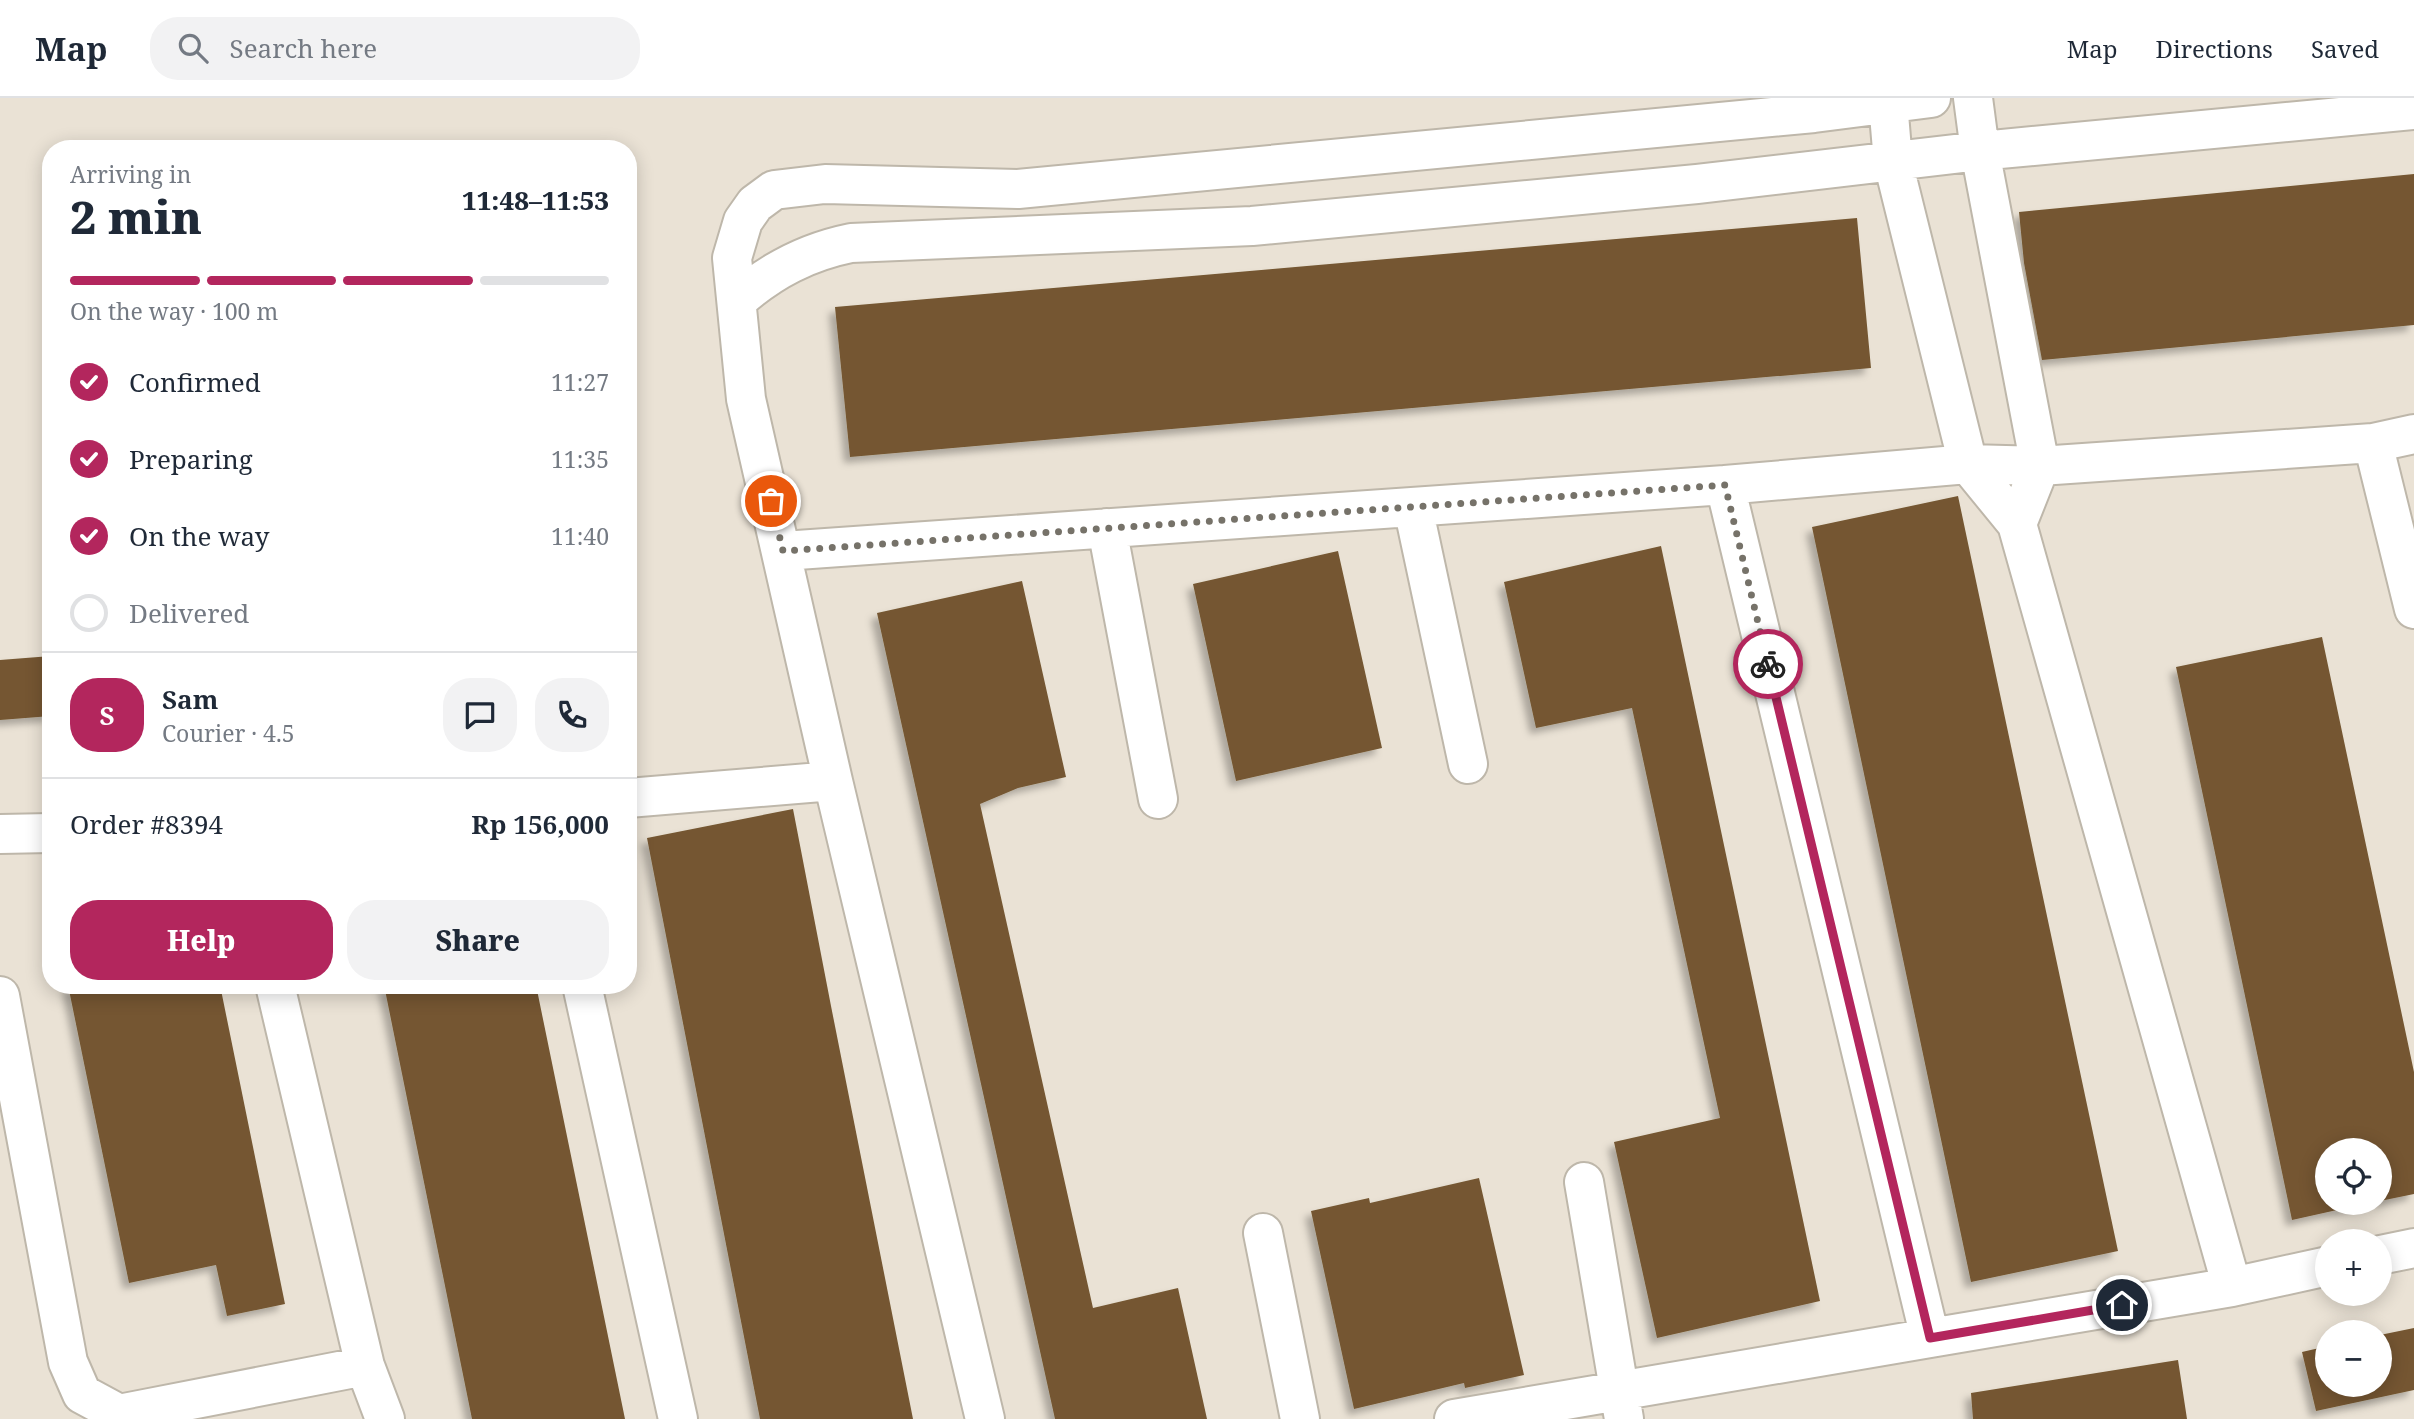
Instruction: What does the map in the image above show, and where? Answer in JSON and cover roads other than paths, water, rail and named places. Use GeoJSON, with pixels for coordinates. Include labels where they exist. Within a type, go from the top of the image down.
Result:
{"type":"FeatureCollection","features":[{"type":"Feature","properties":{"kind":"street"},"geometry":{"type":"LineString","coordinates":[[985,1419],[833,781],[783,551],[746,400],[739,299],[732,258],[743,221],[755,204],[774,190],[825,184],[1018,189],[1800,114],[1931,98]]}},
{"type":"Feature","properties":{"kind":"street"},"geometry":{"type":"LineString","coordinates":[[1973,98],[1980,151],[2040,466],[2017,524]]}},
{"type":"Feature","properties":{"kind":"street"},"geometry":{"type":"LineString","coordinates":[[1888,102],[1893,162],[1968,464],[2017,524],[2232,1287]]}},
{"type":"Feature","properties":{"kind":"street"},"geometry":{"type":"LineString","coordinates":[[739,299],[764,277],[788,264],[821,249],[851,243],[1252,226],[1697,184],[1980,151],[2414,110]]}},
{"type":"Feature","properties":{"kind":"street"},"geometry":{"type":"LineString","coordinates":[[783,551],[1725,485],[1968,464],[2040,466],[2373,443],[2414,434]]}},
{"type":"Feature","properties":{"kind":"street"},"geometry":{"type":"LineString","coordinates":[[2373,443],[2414,608]]}},
{"type":"Feature","properties":{"kind":"street"},"geometry":{"type":"LineString","coordinates":[[1725,485],[1930,1338]]}},
{"type":"Feature","properties":{"kind":"street"},"geometry":{"type":"LineString","coordinates":[[1413,507],[1468,764]]}},
{"type":"Feature","properties":{"kind":"street"},"geometry":{"type":"LineString","coordinates":[[1107,528],[1158,799]]}},
{"type":"Feature","properties":{"kind":"street"},"geometry":{"type":"LineString","coordinates":[[637,797],[833,781]]}},
{"type":"Feature","properties":{"kind":"street"},"geometry":{"type":"LineString","coordinates":[[0,834],[42,833]]}},
{"type":"Feature","properties":{"kind":"street"},"geometry":{"type":"LineString","coordinates":[[277,994],[365,1366],[385,1419]]}},
{"type":"Feature","properties":{"kind":"street"},"geometry":{"type":"LineString","coordinates":[[584,994],[678,1419]]}},
{"type":"Feature","properties":{"kind":"street"},"geometry":{"type":"LineString","coordinates":[[0,996],[68,1362],[82,1394],[119,1414],[365,1366]]}},
{"type":"Feature","properties":{"kind":"street"},"geometry":{"type":"LineString","coordinates":[[1584,1182],[1621,1405]]}},
{"type":"Feature","properties":{"kind":"street"},"geometry":{"type":"LineString","coordinates":[[1263,1233],[1300,1419]]}},
{"type":"Feature","properties":{"kind":"street"},"geometry":{"type":"LineString","coordinates":[[2392,1253],[2414,1248]]}},
{"type":"Feature","properties":{"kind":"street"},"geometry":{"type":"LineString","coordinates":[[1454,1419],[1621,1405],[1930,1338],[2232,1287],[2315,1269]]}}]}
